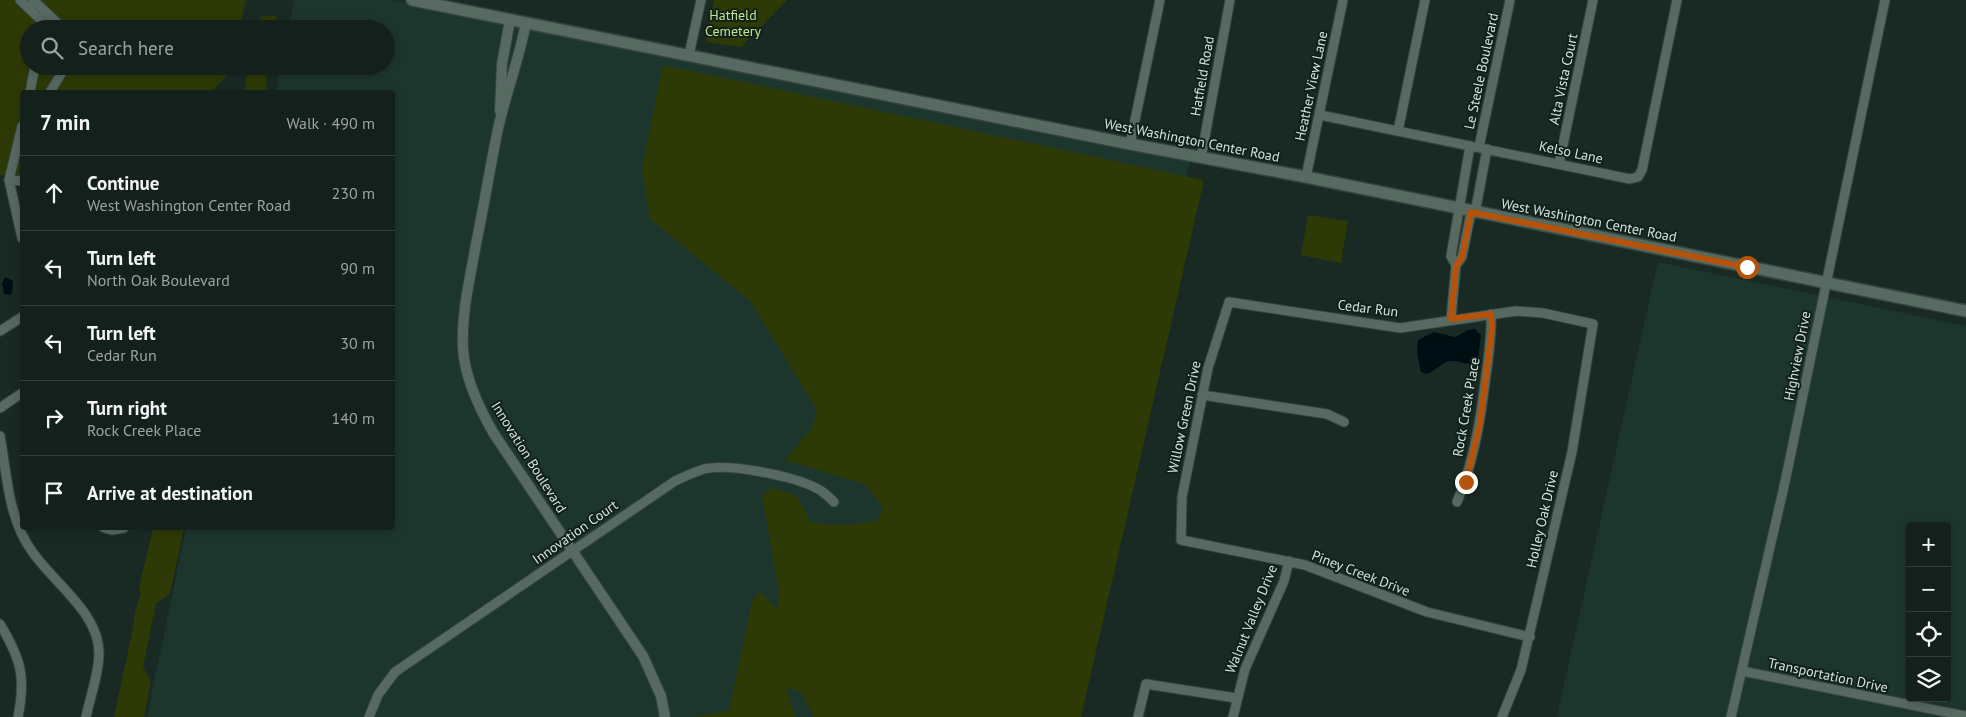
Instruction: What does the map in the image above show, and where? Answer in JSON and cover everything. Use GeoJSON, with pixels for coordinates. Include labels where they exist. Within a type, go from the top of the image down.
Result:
{"type":"FeatureCollection","features":[{"type":"Feature","properties":{"kind":"main road","name":"West Washington Center Road"},"geometry":{"type":"LineString","coordinates":[[412,0],[1130,144],[1306,177],[1966,311]]}},
{"type":"Feature","properties":{"kind":"street"},"geometry":{"type":"LineString","coordinates":[[20,0],[41,20]]}},
{"type":"Feature","properties":{"kind":"street"},"geometry":{"type":"LineString","coordinates":[[33,0],[54,20]]}},
{"type":"Feature","properties":{"kind":"street"},"geometry":{"type":"LineString","coordinates":[[690,55],[700,0]]}},
{"type":"Feature","properties":{"kind":"street"},"geometry":{"type":"LineString","coordinates":[[1130,144],[1160,0]]}},
{"type":"Feature","properties":{"kind":"street","name":"Hatfield Road"},"geometry":{"type":"LineString","coordinates":[[1201,158],[1230,0]]}},
{"type":"Feature","properties":{"kind":"street","name":"Heather View Lane"},"geometry":{"type":"LineString","coordinates":[[1306,177],[1343,0]]}},
{"type":"Feature","properties":{"kind":"street"},"geometry":{"type":"LineString","coordinates":[[1398,131],[1425,0]]}},
{"type":"Feature","properties":{"kind":"street","name":"Le Steele Boulevard"},"geometry":{"type":"LineString","coordinates":[[1479,148],[1458,209],[1451,256],[1456,266],[1462,257],[1473,212],[1479,148],[1510,0]]}},
{"type":"Feature","properties":{"kind":"street","name":"Alta Vista Court"},"geometry":{"type":"LineString","coordinates":[[1559,164],[1593,0]]}},
{"type":"Feature","properties":{"kind":"street","name":"Kelso Lane"},"geometry":{"type":"LineString","coordinates":[[1320,115],[1630,179],[1638,177],[1642,170],[1677,0]]}},
{"type":"Feature","properties":{"kind":"street","name":"Highview Drive"},"geometry":{"type":"LineString","coordinates":[[1731,717],[1783,491],[1885,0]]}},
{"type":"Feature","properties":{"kind":"street","name":"Innovation Boulevard"},"geometry":{"type":"LineString","coordinates":[[499,127],[502,64],[510,20]]}},
{"type":"Feature","properties":{"kind":"street","name":"Innovation Boulevard"},"geometry":{"type":"LineString","coordinates":[[526,23],[517,68],[499,127],[467,293],[463,322],[463,351],[468,374],[482,414],[643,656],[661,696],[665,717]]}},
{"type":"Feature","properties":{"kind":"street"},"geometry":{"type":"LineString","coordinates":[[30,90],[33,75]]}},
{"type":"Feature","properties":{"kind":"street"},"geometry":{"type":"LineString","coordinates":[[51,90],[60,75]]}},
{"type":"Feature","properties":{"kind":"street"},"geometry":{"type":"LineString","coordinates":[[20,134],[8,180],[20,230]]}},
{"type":"Feature","properties":{"kind":"street"},"geometry":{"type":"LineString","coordinates":[[8,180],[20,181]]}},
{"type":"Feature","properties":{"kind":"street"},"geometry":{"type":"LineString","coordinates":[[1451,319],[1456,266]]}},
{"type":"Feature","properties":{"kind":"street","name":"Cedar Run"},"geometry":{"type":"LineString","coordinates":[[1229,302],[1400,328],[1451,319],[1516,311],[1543,313],[1593,324]]}},
{"type":"Feature","properties":{"kind":"street","name":"Willow Green Drive"},"geometry":{"type":"LineString","coordinates":[[1181,540],[1182,497],[1202,395],[1208,368],[1229,302]]}},
{"type":"Feature","properties":{"kind":"street","name":"Rock Creek Place"},"geometry":{"type":"LineString","coordinates":[[1457,502],[1466,482],[1480,423],[1489,355],[1491,314]]}},
{"type":"Feature","properties":{"kind":"street"},"geometry":{"type":"LineString","coordinates":[[0,331],[20,318]]}},
{"type":"Feature","properties":{"kind":"street","name":"Holley Oak Drive"},"geometry":{"type":"LineString","coordinates":[[1502,717],[1521,670],[1530,636],[1572,452],[1593,324]]}},
{"type":"Feature","properties":{"kind":"street"},"geometry":{"type":"LineString","coordinates":[[0,408],[20,394]]}},
{"type":"Feature","properties":{"kind":"street"},"geometry":{"type":"LineString","coordinates":[[1202,395],[1327,414],[1344,422]]}},
{"type":"Feature","properties":{"kind":"street"},"geometry":{"type":"LineString","coordinates":[[0,436],[20,529]]}},
{"type":"Feature","properties":{"kind":"street","name":"Innovation Court"},"geometry":{"type":"LineString","coordinates":[[369,717],[378,694],[395,672],[675,481],[703,470],[721,467],[746,470],[798,481],[817,488],[834,502]]}},
{"type":"Feature","properties":{"kind":"street"},"geometry":{"type":"LineString","coordinates":[[20,530],[24,540],[35,557],[87,616],[95,629],[99,656],[86,717]]}},
{"type":"Feature","properties":{"kind":"street","name":"Piney Creek Drive"},"geometry":{"type":"LineString","coordinates":[[1181,540],[1305,565],[1427,612],[1530,636]]}},
{"type":"Feature","properties":{"kind":"street","name":"Walnut Valley Drive"},"geometry":{"type":"LineString","coordinates":[[1233,717],[1236,698],[1245,669],[1284,581],[1289,561]]}},
{"type":"Feature","properties":{"kind":"street"},"geometry":{"type":"LineString","coordinates":[[0,624],[10,640],[21,670],[23,691],[18,717]]}},
{"type":"Feature","properties":{"kind":"street","name":"Transportation Drive"},"geometry":{"type":"LineString","coordinates":[[1742,671],[1966,716]]}},
{"type":"Feature","properties":{"kind":"street"},"geometry":{"type":"LineString","coordinates":[[1138,717],[1146,684],[1196,690],[1236,698]]}},
{"type":"Feature","properties":{"kind":"shaded area"},"geometry":{"type":"Polygon","coordinates":[[[294,0],[393,0],[1190,160],[1068,717],[147,717],[186,530],[395,530],[395,90],[276,90],[279,75],[395,75],[395,20],[291,20],[294,0]]]}},
{"type":"Feature","properties":{"kind":"shaded area"},"geometry":{"type":"Polygon","coordinates":[[[1658,262],[1966,326],[1966,717],[1557,717],[1658,262]]]}},
{"type":"Feature","properties":{"kind":"shaded area"},"geometry":{"type":"Polygon","coordinates":[[[5,277],[13,281],[12,293],[10,295],[4,294],[2,284],[5,277]]]}},
{"type":"Feature","properties":{"kind":"shaded area"},"geometry":{"type":"Polygon","coordinates":[[[1475,329],[1481,335],[1478,360],[1475,363],[1449,361],[1427,374],[1421,372],[1417,353],[1418,340],[1434,332],[1455,337],[1468,330],[1475,329]]]}},
{"type":"Feature","properties":{"kind":"green space"},"geometry":{"type":"Polygon","coordinates":[[[0,0],[246,0],[241,20],[20,20],[20,75],[226,75],[214,90],[20,90],[20,175],[0,175],[0,0]]]}},
{"type":"Feature","properties":{"kind":"green space","name":"Hatfield Cemetery"},"geometry":{"type":"Polygon","coordinates":[[[714,0],[787,0],[741,47],[706,42],[714,0]]]}},
{"type":"Feature","properties":{"kind":"green space"},"geometry":{"type":"Polygon","coordinates":[[[261,16],[277,16],[276,20],[260,20],[261,16]]]}},
{"type":"Feature","properties":{"kind":"green space"},"geometry":{"type":"Polygon","coordinates":[[[663,65],[1204,180],[1081,717],[814,717],[801,692],[786,688],[795,717],[693,717],[729,711],[752,601],[760,591],[777,610],[779,591],[762,496],[771,488],[788,492],[800,501],[810,522],[828,524],[844,525],[878,520],[883,508],[865,484],[785,460],[812,428],[817,410],[750,301],[650,219],[642,168],[663,65]]]}},
{"type":"Feature","properties":{"kind":"green space"},"geometry":{"type":"Polygon","coordinates":[[[247,75],[266,75],[267,90],[244,90],[247,75]]]}},
{"type":"Feature","properties":{"kind":"green space"},"geometry":{"type":"Polygon","coordinates":[[[1308,215],[1348,221],[1341,263],[1301,255],[1308,215]]]}},
{"type":"Feature","properties":{"kind":"green space"},"geometry":{"type":"Polygon","coordinates":[[[153,530],[184,530],[170,594],[156,603],[143,667],[151,681],[144,717],[114,717],[135,612],[141,593],[139,588],[153,530]]]}},
{"type":"Feature","properties":{"kind":"route"},"geometry":{"type":"LineString","coordinates":[[1466,482],[1480,423],[1492,328],[1491,314],[1451,319],[1453,280],[1456,266],[1462,257],[1471,212],[1747,267]]}}]}
